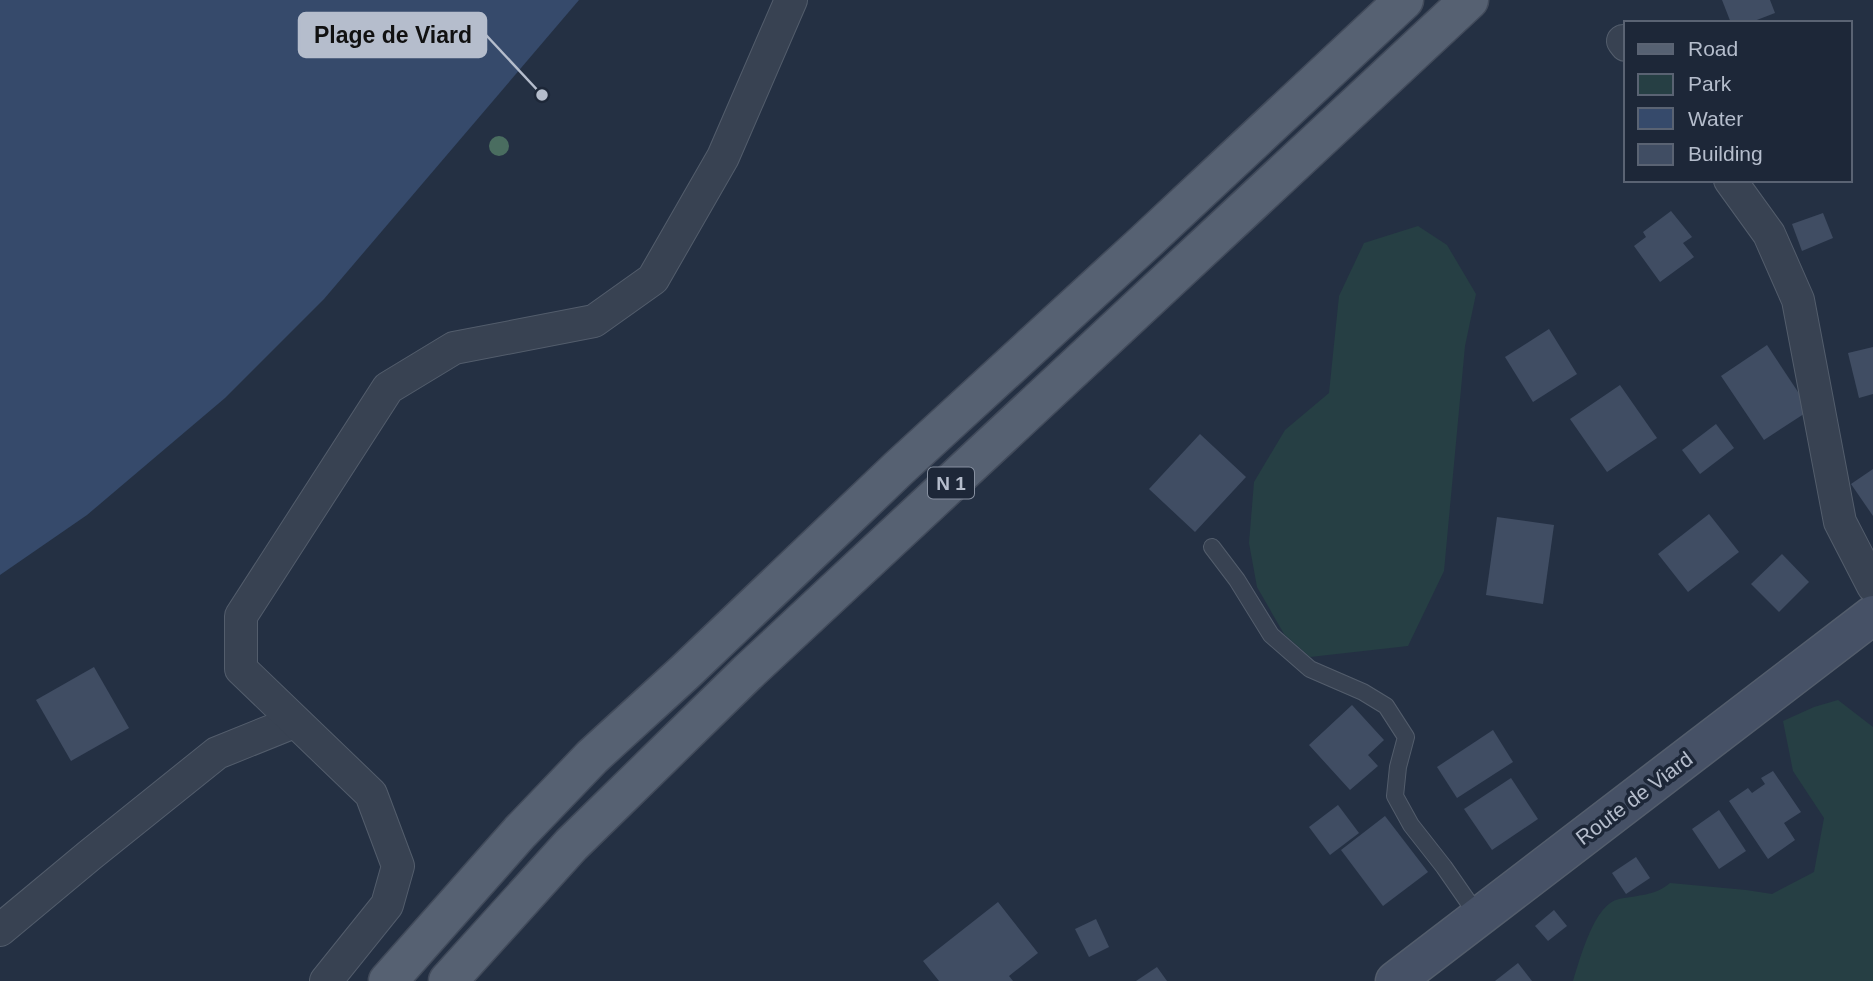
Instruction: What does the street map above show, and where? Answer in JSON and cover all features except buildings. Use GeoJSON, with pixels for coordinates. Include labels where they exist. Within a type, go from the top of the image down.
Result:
{"type":"FeatureCollection","features":[{"type":"Feature","properties":{"kind":"main road","name":"N 1"},"geometry":{"type":"LineString","coordinates":[[388,981],[520,832],[592,757],[1404,0]]}},
{"type":"Feature","properties":{"kind":"main road","name":"N 1"},"geometry":{"type":"LineString","coordinates":[[448,981],[571,845],[747,673],[1469,0]]}},
{"type":"Feature","properties":{"kind":"main road","name":"Route de Viard"},"geometry":{"type":"LineString","coordinates":[[1395,981],[1873,615]]}},
{"type":"Feature","properties":{"kind":"street"},"geometry":{"type":"LineString","coordinates":[[326,981],[387,905],[398,866],[371,794],[240,669],[241,616],[388,388],[454,348],[594,321],[653,279],[723,157],[791,0]]}},
{"type":"Feature","properties":{"kind":"street"},"geometry":{"type":"LineString","coordinates":[[1731,182],[1769,234],[1798,300],[1840,522],[1873,586]]}},
{"type":"Feature","properties":{"kind":"street"},"geometry":{"type":"LineString","coordinates":[[0,930],[217,753],[294,722]]}},
{"type":"Feature","properties":{"kind":"lane"},"geometry":{"type":"LineString","coordinates":[[1212,547],[1237,580],[1271,635],[1310,669],[1363,692],[1385,706],[1406,737],[1398,767],[1395,796],[1411,825],[1478,916]]}},
{"type":"Feature","properties":{"kind":"green space"},"geometry":{"type":"Polygon","coordinates":[[[1418,226],[1447,245],[1476,294],[1465,346],[1444,571],[1408,646],[1310,657],[1284,634],[1257,587],[1249,543],[1254,482],[1285,430],[1329,393],[1339,296],[1364,243],[1418,226]]]}},
{"type":"Feature","properties":{"kind":"green space"},"geometry":{"type":"Polygon","coordinates":[[[1838,700],[1873,727],[1873,981],[1573,981],[1595,921],[1610,903],[1652,893],[1670,883],[1772,894],[1814,872],[1824,818],[1793,771],[1783,721],[1838,700]]]}},
{"type":"Feature","properties":{"kind":"water"},"geometry":{"type":"Polygon","coordinates":[[[0,0],[579,0],[324,299],[225,398],[87,515],[0,575],[0,0]]]}},
{"type":"Feature","properties":{"kind":"place","name":"Plage de Viard"},"geometry":{"type":"Point","coordinates":[542,95]}}]}
